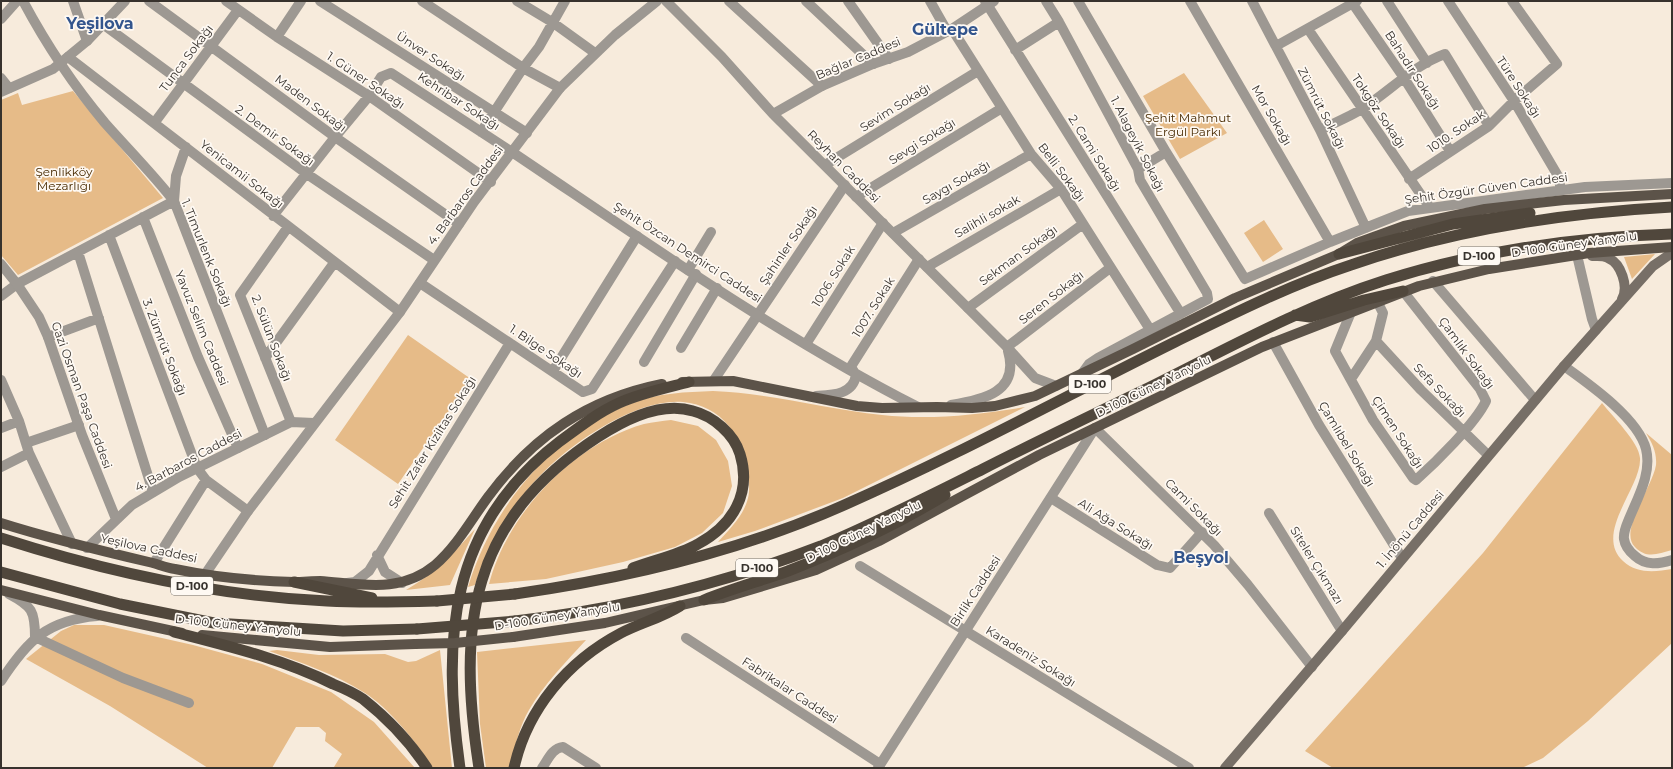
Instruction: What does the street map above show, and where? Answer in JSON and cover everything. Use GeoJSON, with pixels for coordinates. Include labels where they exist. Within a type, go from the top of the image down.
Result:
{"type":"FeatureCollection","features":[{"type":"Feature","properties":{"kind":"highway","name":"D-100"},"geometry":{"type":"LineString","coordinates":[[1,538],[125,572],[218,590],[319,601],[437,601],[515,594],[607,579],[683,562],[732,547],[784,530],[841,506],[930,466],[1231,315],[1347,266],[1403,248],[1488,227],[1580,215],[1672,207]]}},
{"type":"Feature","properties":{"kind":"highway"},"geometry":{"type":"LineString","coordinates":[[1339,254],[1453,224],[1543,212],[1580,215]]}},
{"type":"Feature","properties":{"kind":"highway","name":"D-100"},"geometry":{"type":"LineString","coordinates":[[1,572],[37,583],[120,604],[214,623],[343,631],[417,629],[515,621],[555,616],[633,602],[746,571],[818,547],[984,468],[1294,315],[1386,280],[1476,256],[1584,240],[1625,236],[1672,234]]}},
{"type":"Feature","properties":{"kind":"highway"},"geometry":{"type":"LineString","coordinates":[[1294,315],[1310,317],[1364,300],[1403,291]]}},
{"type":"Feature","properties":{"kind":"highway"},"geometry":{"type":"LineString","coordinates":[[460,768],[451,676],[458,596],[468,562],[493,513],[522,475],[549,450],[583,423],[620,403],[689,382]]}},
{"type":"Feature","properties":{"kind":"highway"},"geometry":{"type":"LineString","coordinates":[[479,768],[473,725],[470,674],[473,618],[482,577],[507,524],[528,496],[553,470],[580,449],[606,432],[649,412],[666,409],[693,410],[710,419],[724,429],[732,439],[742,463],[744,485],[737,506],[731,516],[716,532],[698,545],[636,566],[607,579]]}},
{"type":"Feature","properties":{"kind":"highway"},"geometry":{"type":"LineString","coordinates":[[704,600],[788,571],[865,538],[931,504],[984,468]]}},
{"type":"Feature","properties":{"kind":"highway"},"geometry":{"type":"LineString","coordinates":[[1,579],[22,583],[37,583]]}},
{"type":"Feature","properties":{"kind":"highway"},"geometry":{"type":"LineString","coordinates":[[294,582],[388,602]]}},
{"type":"Feature","properties":{"kind":"highway"},"geometry":{"type":"LineString","coordinates":[[514,768],[521,742],[528,726],[552,689],[566,673],[592,650],[609,640],[637,626],[665,615],[680,606]]}},
{"type":"Feature","properties":{"kind":"highway"},"geometry":{"type":"LineString","coordinates":[[174,632],[247,650],[291,665],[362,698],[407,742],[427,768]]}},
{"type":"Feature","properties":{"kind":"main road","name":"Yeşilova Caddesi"},"geometry":{"type":"LineString","coordinates":[[1,523],[87,548],[174,569],[294,582],[347,583],[378,586],[402,583],[419,576],[443,557],[460,538],[487,498],[514,465],[545,437],[573,417],[613,397],[633,390],[673,382],[714,380],[733,381],[857,406],[882,408],[972,408],[994,406],[1019,401],[1056,386],[1235,298],[1339,254],[1357,243],[1404,226],[1485,205],[1672,194]]}},
{"type":"Feature","properties":{"kind":"main road","name":"D-100 Güney Yanyolu"},"geometry":{"type":"LineString","coordinates":[[3,591],[174,632],[220,638],[330,648],[455,643],[513,637],[605,623],[704,600],[723,598],[781,582],[834,562],[885,538],[1039,456],[1273,342],[1350,312],[1378,303],[1403,291],[1433,281],[1489,269],[1577,255],[1638,248],[1672,247]]}},
{"type":"Feature","properties":{"kind":"main road"},"geometry":{"type":"LineString","coordinates":[[1616,307],[1653,266],[1672,253]]}},
{"type":"Feature","properties":{"kind":"main road"},"geometry":{"type":"LineString","coordinates":[[1577,255],[1607,257],[1616,265],[1623,279],[1626,292],[1616,307]]}},
{"type":"Feature","properties":{"kind":"main road","name":"1. İnönü Caddesi"},"geometry":{"type":"LineString","coordinates":[[1225,768],[1312,667],[1535,400],[1616,307]]}},
{"type":"Feature","properties":{"kind":"street"},"geometry":{"type":"LineString","coordinates":[[1,19],[17,1]]}},
{"type":"Feature","properties":{"kind":"street","name":"1. Timurlenk Sokağı"},"geometry":{"type":"LineString","coordinates":[[23,1],[60,63],[105,123],[149,169],[174,201],[265,435]]}},
{"type":"Feature","properties":{"kind":"street"},"geometry":{"type":"LineString","coordinates":[[73,1],[88,41]]}},
{"type":"Feature","properties":{"kind":"street"},"geometry":{"type":"LineString","coordinates":[[1,78],[5,90],[53,69],[88,41],[125,1]]}},
{"type":"Feature","properties":{"kind":"street","name":"Maden Sokağı"},"geometry":{"type":"LineString","coordinates":[[149,1],[213,46],[335,137],[459,224]]}},
{"type":"Feature","properties":{"kind":"street","name":"1. Güner Sokağı"},"geometry":{"type":"LineString","coordinates":[[226,1],[277,37],[369,96],[491,182]]}},
{"type":"Feature","properties":{"kind":"street"},"geometry":{"type":"LineString","coordinates":[[277,37],[301,1]]}},
{"type":"Feature","properties":{"kind":"street","name":"Ünver Sokağı"},"geometry":{"type":"LineString","coordinates":[[320,1],[334,5],[527,133]]}},
{"type":"Feature","properties":{"kind":"street"},"geometry":{"type":"LineString","coordinates":[[422,1],[523,68],[560,88]]}},
{"type":"Feature","properties":{"kind":"street"},"geometry":{"type":"LineString","coordinates":[[517,1],[552,22],[595,53]]}},
{"type":"Feature","properties":{"kind":"street"},"geometry":{"type":"LineString","coordinates":[[481,132],[523,68],[539,47],[565,1]]}},
{"type":"Feature","properties":{"kind":"street","name":"4. Barbaros Caddesi"},"geometry":{"type":"LineString","coordinates":[[206,573],[248,511],[314,422],[400,312],[459,224],[560,88],[595,53],[657,1]]}},
{"type":"Feature","properties":{"kind":"street","name":"Reyhan Caddesi"},"geometry":{"type":"LineString","coordinates":[[666,1],[722,57],[773,114],[1007,347],[1035,378],[1056,386]]}},
{"type":"Feature","properties":{"kind":"street"},"geometry":{"type":"LineString","coordinates":[[729,1],[822,86]]}},
{"type":"Feature","properties":{"kind":"street"},"geometry":{"type":"LineString","coordinates":[[806,1],[873,64]]}},
{"type":"Feature","properties":{"kind":"street"},"geometry":{"type":"LineString","coordinates":[[848,1],[889,59]]}},
{"type":"Feature","properties":{"kind":"street","name":"Belli Sokağı"},"geometry":{"type":"LineString","coordinates":[[930,1],[978,71],[1031,154],[1061,189],[1151,331]]}},
{"type":"Feature","properties":{"kind":"street","name":"1. Alageyik Sokağı"},"geometry":{"type":"LineString","coordinates":[[1046,1],[1059,22],[1138,168],[1140,180],[1207,293],[1208,299],[1181,314]]}},
{"type":"Feature","properties":{"kind":"street"},"geometry":{"type":"LineString","coordinates":[[1078,1],[1166,152],[1138,168]]}},
{"type":"Feature","properties":{"kind":"street","name":"Mor Sokağı"},"geometry":{"type":"LineString","coordinates":[[1190,1],[1330,242]]}},
{"type":"Feature","properties":{"kind":"street","name":"Zümrüt Sokağı"},"geometry":{"type":"LineString","coordinates":[[1252,1],[1320,130],[1366,228]]}},
{"type":"Feature","properties":{"kind":"street"},"geometry":{"type":"LineString","coordinates":[[1387,1],[1428,63]]}},
{"type":"Feature","properties":{"kind":"street","name":"Türe Sokağı"},"geometry":{"type":"LineString","coordinates":[[1448,1],[1514,101],[1558,176],[1562,190]]}},
{"type":"Feature","properties":{"kind":"street","name":"1010. Sokak"},"geometry":{"type":"LineString","coordinates":[[1409,178],[1489,126],[1514,101],[1557,64],[1512,1]]}},
{"type":"Feature","properties":{"kind":"street","name":"Bağlar Caddesi"},"geometry":{"type":"LineString","coordinates":[[773,114],[822,86],[873,64],[908,52],[949,30],[989,2]]}},
{"type":"Feature","properties":{"kind":"street","name":"2. Cami Sokağı"},"geometry":{"type":"LineString","coordinates":[[989,2],[1015,50],[1181,314]]}},
{"type":"Feature","properties":{"kind":"street"},"geometry":{"type":"LineString","coordinates":[[1276,46],[1355,2]]}},
{"type":"Feature","properties":{"kind":"street","name":"Bahadır Sokağı"},"geometry":{"type":"LineString","coordinates":[[1355,2],[1450,151]]}},
{"type":"Feature","properties":{"kind":"street","name":"Tunca Sokağı"},"geometry":{"type":"LineString","coordinates":[[155,122],[213,46],[238,10]]}},
{"type":"Feature","properties":{"kind":"street"},"geometry":{"type":"LineString","coordinates":[[1015,50],[1059,22]]}},
{"type":"Feature","properties":{"kind":"street","name":"2. Demir Sokağı"},"geometry":{"type":"LineString","coordinates":[[104,25],[183,85],[307,174],[434,260]]}},
{"type":"Feature","properties":{"kind":"street","name":"Tokgöz Sokağı"},"geometry":{"type":"LineString","coordinates":[[1308,29],[1430,208]]}},
{"type":"Feature","properties":{"kind":"street"},"geometry":{"type":"LineString","coordinates":[[1320,130],[1362,109],[1404,78],[1445,54],[1489,126]]}},
{"type":"Feature","properties":{"kind":"street","name":"Yenicamii Sokağı"},"geometry":{"type":"LineString","coordinates":[[68,57],[155,122],[334,263],[400,312]]}},
{"type":"Feature","properties":{"kind":"street","name":"Sevim Sokağı"},"geometry":{"type":"LineString","coordinates":[[825,166],[978,71]]}},
{"type":"Feature","properties":{"kind":"street","name":"Kehribar Sokağı"},"geometry":{"type":"LineString","coordinates":[[369,96],[381,77],[392,72],[512,152]]}},
{"type":"Feature","properties":{"kind":"street"},"geometry":{"type":"LineString","coordinates":[[274,216],[335,137],[369,96]]}},
{"type":"Feature","properties":{"kind":"street","name":"Sevgi Sokağı"},"geometry":{"type":"LineString","coordinates":[[856,197],[1002,108]]}},
{"type":"Feature","properties":{"kind":"street"},"geometry":{"type":"LineString","coordinates":[[1,296],[17,284],[174,201],[176,176],[186,147]]}},
{"type":"Feature","properties":{"kind":"street","name":"Şehit Özcan Demirci Caddesi"},"geometry":{"type":"LineString","coordinates":[[512,152],[716,288],[806,344],[918,407]]}},
{"type":"Feature","properties":{"kind":"street","name":"Şehit Özgür Güven Caddesi"},"geometry":{"type":"LineString","coordinates":[[1166,152],[1245,280],[1330,242],[1402,213],[1430,208],[1485,205],[1562,190],[1672,182]]}},
{"type":"Feature","properties":{"kind":"street","name":"Saygı Sokağı"},"geometry":{"type":"LineString","coordinates":[[893,233],[1031,154]]}},
{"type":"Feature","properties":{"kind":"street","name":"Şahinler Sokağı"},"geometry":{"type":"LineString","coordinates":[[714,380],[845,185]]}},
{"type":"Feature","properties":{"kind":"street","name":"Salihli sokak"},"geometry":{"type":"LineString","coordinates":[[927,267],[1061,189]]}},
{"type":"Feature","properties":{"kind":"street","name":"Yavuz Selim Caddesi"},"geometry":{"type":"LineString","coordinates":[[143,217],[198,357],[238,448]]}},
{"type":"Feature","properties":{"kind":"street","name":"1006. Sokak"},"geometry":{"type":"LineString","coordinates":[[806,344],[883,223]]}},
{"type":"Feature","properties":{"kind":"street","name":"Sekman Sokağı"},"geometry":{"type":"LineString","coordinates":[[968,308],[1083,224]]}},
{"type":"Feature","properties":{"kind":"street","name":"2. Sülün Sokağı"},"geometry":{"type":"LineString","coordinates":[[288,227],[240,295],[291,422]]}},
{"type":"Feature","properties":{"kind":"street"},"geometry":{"type":"LineString","coordinates":[[644,362],[692,272],[711,232]]}},
{"type":"Feature","properties":{"kind":"street","name":"3. Zümrüt Sokağı"},"geometry":{"type":"LineString","coordinates":[[109,235],[197,468],[206,480],[248,511]]}},
{"type":"Feature","properties":{"kind":"street"},"geometry":{"type":"LineString","coordinates":[[553,371],[637,236]]}},
{"type":"Feature","properties":{"kind":"street"},"geometry":{"type":"LineString","coordinates":[[78,252],[152,492]]}},
{"type":"Feature","properties":{"kind":"street"},"geometry":{"type":"LineString","coordinates":[[1577,255],[1596,330]]}},
{"type":"Feature","properties":{"kind":"street","name":"1007. Sokak"},"geometry":{"type":"LineString","coordinates":[[810,396],[844,392],[855,381],[856,375],[851,369],[919,259]]}},
{"type":"Feature","properties":{"kind":"street","name":"1. Bilge Sokağı"},"geometry":{"type":"LineString","coordinates":[[420,283],[584,392],[592,389],[675,261]]}},
{"type":"Feature","properties":{"kind":"street"},"geometry":{"type":"LineString","coordinates":[[265,358],[334,263]]}},
{"type":"Feature","properties":{"kind":"street","name":"Gazi Osman Paşa Caddesi"},"geometry":{"type":"LineString","coordinates":[[1,264],[17,284],[39,317],[48,337],[79,425],[116,519]]}},
{"type":"Feature","properties":{"kind":"street","name":"Seren Sokağı"},"geometry":{"type":"LineString","coordinates":[[1007,347],[1110,268]]}},
{"type":"Feature","properties":{"kind":"street"},"geometry":{"type":"LineString","coordinates":[[1433,281],[1535,400]]}},
{"type":"Feature","properties":{"kind":"street"},"geometry":{"type":"LineString","coordinates":[[681,348],[716,288]]}},
{"type":"Feature","properties":{"kind":"street","name":"Çamlık Sokağı"},"geometry":{"type":"LineString","coordinates":[[1403,291],[1480,389],[1486,401],[1481,410],[1463,431]]}},
{"type":"Feature","properties":{"kind":"street"},"geometry":{"type":"LineString","coordinates":[[1350,312],[1335,351],[1351,378],[1376,341],[1383,314],[1378,303]]}},
{"type":"Feature","properties":{"kind":"street"},"geometry":{"type":"LineString","coordinates":[[1081,375],[1088,364],[1181,314]]}},
{"type":"Feature","properties":{"kind":"street"},"geometry":{"type":"LineString","coordinates":[[48,337],[99,318]]}},
{"type":"Feature","properties":{"kind":"street","name":"Sefa Sokağı"},"geometry":{"type":"LineString","coordinates":[[1376,341],[1420,390],[1488,456]]}},
{"type":"Feature","properties":{"kind":"street","name":"Çamlıbel Sokağı"},"geometry":{"type":"LineString","coordinates":[[1273,342],[1319,425],[1402,558]]}},
{"type":"Feature","properties":{"kind":"street","name":"Sehit Zafer Kiziltas Sokağı"},"geometry":{"type":"LineString","coordinates":[[347,583],[355,582],[369,571],[377,555],[510,343]]}},
{"type":"Feature","properties":{"kind":"street"},"geometry":{"type":"LineString","coordinates":[[937,407],[983,398],[1002,387],[1010,374],[1012,364],[1007,347]]}},
{"type":"Feature","properties":{"kind":"street"},"geometry":{"type":"LineString","coordinates":[[1564,366],[1600,393],[1621,412],[1638,433],[1646,448],[1647,471],[1626,526],[1624,539],[1629,551],[1640,561],[1652,564],[1672,560]]}},
{"type":"Feature","properties":{"kind":"street","name":"Çimen Sokağı"},"geometry":{"type":"LineString","coordinates":[[1351,378],[1373,420],[1413,478],[1416,480],[1463,431]]}},
{"type":"Feature","properties":{"kind":"street"},"geometry":{"type":"LineString","coordinates":[[1,380],[19,421],[27,448],[72,544]]}},
{"type":"Feature","properties":{"kind":"street"},"geometry":{"type":"LineString","coordinates":[[1,428],[19,421]]}},
{"type":"Feature","properties":{"kind":"street","name":"4. Barbaros Caddesi"},"geometry":{"type":"LineString","coordinates":[[87,548],[132,505],[152,492],[291,422],[314,422]]}},
{"type":"Feature","properties":{"kind":"street"},"geometry":{"type":"LineString","coordinates":[[1,467],[27,448],[79,425]]}},
{"type":"Feature","properties":{"kind":"street","name":"Birlik Caddesi"},"geometry":{"type":"LineString","coordinates":[[879,766],[1095,428]]}},
{"type":"Feature","properties":{"kind":"street","name":"Cami Sokağı"},"geometry":{"type":"LineString","coordinates":[[1095,428],[1202,532],[1248,585],[1312,667]]}},
{"type":"Feature","properties":{"kind":"street"},"geometry":{"type":"LineString","coordinates":[[154,563],[206,480]]}},
{"type":"Feature","properties":{"kind":"street","name":"Ali Ağa Sokağı"},"geometry":{"type":"LineString","coordinates":[[1050,498],[1157,565],[1170,568],[1202,532]]}},
{"type":"Feature","properties":{"kind":"street","name":"Siteler Çıkmazı"},"geometry":{"type":"LineString","coordinates":[[1269,513],[1342,631]]}},
{"type":"Feature","properties":{"kind":"street"},"geometry":{"type":"LineString","coordinates":[[377,555],[384,572],[402,583]]}},
{"type":"Feature","properties":{"kind":"street","name":"Karadeniz Sokağı"},"geometry":{"type":"LineString","coordinates":[[860,566],[1189,768]]}},
{"type":"Feature","properties":{"kind":"street"},"geometry":{"type":"LineString","coordinates":[[3,591],[28,606],[35,620],[35,637]]}},
{"type":"Feature","properties":{"kind":"street"},"geometry":{"type":"LineString","coordinates":[[1,682],[35,637],[55,625],[69,620],[99,615]]}},
{"type":"Feature","properties":{"kind":"street"},"geometry":{"type":"LineString","coordinates":[[35,637],[123,678],[189,703]]}},
{"type":"Feature","properties":{"kind":"street","name":"Fabrikalar Caddesi"},"geometry":{"type":"LineString","coordinates":[[686,638],[879,766]]}},
{"type":"Feature","properties":{"kind":"street"},"geometry":{"type":"LineString","coordinates":[[542,768],[558,747],[563,747],[596,768]]}},
{"type":"Feature","properties":{"kind":"green space","name":"Şehit Mahmut Ergül Parkı"},"geometry":{"type":"Polygon","coordinates":[[[1184,73],[1227,133],[1180,159],[1143,96],[1184,73]]]}},
{"type":"Feature","properties":{"kind":"green space","name":"Şenlikköy Mezarlığı"},"geometry":{"type":"Polygon","coordinates":[[[73,91],[163,198],[18,275],[1,255],[1,100],[18,93],[22,105],[73,91]]]}},
{"type":"Feature","properties":{"kind":"green space"},"geometry":{"type":"Polygon","coordinates":[[[1264,220],[1283,249],[1263,262],[1244,233],[1264,220]]]}},
{"type":"Feature","properties":{"kind":"green space"},"geometry":{"type":"Polygon","coordinates":[[[1655,254],[1632,279],[1624,257],[1655,254]]]}},
{"type":"Feature","properties":{"kind":"green space"},"geometry":{"type":"Polygon","coordinates":[[[408,335],[471,379],[398,484],[335,440],[408,335]]]}},
{"type":"Feature","properties":{"kind":"green space"},"geometry":{"type":"Polygon","coordinates":[[[713,391],[734,392],[882,415],[918,417],[954,416],[1025,407],[843,498],[755,531],[718,542],[740,516],[749,495],[746,461],[736,436],[729,426],[719,417],[709,409],[697,404],[674,402],[636,410],[587,436],[545,471],[527,490],[511,512],[485,559],[475,585],[468,587],[479,557],[493,528],[510,501],[529,476],[576,434],[603,417],[632,403],[652,397],[672,394],[713,391]]]}},
{"type":"Feature","properties":{"kind":"green space"},"geometry":{"type":"Polygon","coordinates":[[[1602,403],[1635,444],[1640,458],[1639,470],[1616,524],[1613,537],[1615,550],[1628,565],[1640,570],[1659,571],[1672,569],[1672,643],[1588,721],[1543,758],[1522,768],[1333,768],[1305,751],[1483,553],[1602,403]]]}},
{"type":"Feature","properties":{"kind":"green space"},"geometry":{"type":"Polygon","coordinates":[[[671,420],[698,426],[716,440],[728,461],[732,486],[723,513],[702,533],[675,547],[623,562],[546,579],[489,584],[498,558],[511,532],[527,508],[547,485],[569,465],[592,448],[618,434],[644,424],[671,420]]]}},
{"type":"Feature","properties":{"kind":"green space"},"geometry":{"type":"Polygon","coordinates":[[[1646,433],[1672,455],[1672,550],[1652,554],[1639,551],[1631,540],[1633,520],[1654,474],[1656,465],[1655,452],[1646,433]]]}},
{"type":"Feature","properties":{"kind":"green space"},"geometry":{"type":"Polygon","coordinates":[[[475,529],[450,585],[406,590],[426,577],[443,562],[475,529]]]}},
{"type":"Feature","properties":{"kind":"green space"},"geometry":{"type":"Polygon","coordinates":[[[74,625],[104,625],[193,645],[262,664],[331,692],[374,722],[415,768],[335,768],[334,767],[342,754],[325,741],[326,733],[319,727],[296,727],[272,768],[208,768],[110,706],[26,659],[61,631],[74,625]]]}},
{"type":"Feature","properties":{"kind":"green space"},"geometry":{"type":"Polygon","coordinates":[[[586,640],[548,682],[535,700],[520,731],[509,768],[486,768],[480,724],[477,652],[586,640]]]}},
{"type":"Feature","properties":{"kind":"green space"},"geometry":{"type":"Polygon","coordinates":[[[277,650],[319,655],[385,654],[408,662],[416,661],[440,650],[452,768],[433,768],[419,748],[393,717],[365,693],[330,675],[269,651],[277,650]]]}},
{"type":"Feature","properties":{"kind":"district","name":"Yeşilova"},"geometry":{"type":"Point","coordinates":[100,23]}},
{"type":"Feature","properties":{"kind":"district","name":"Gültepe"},"geometry":{"type":"Point","coordinates":[945,29]}},
{"type":"Feature","properties":{"kind":"district","name":"Beşyol"},"geometry":{"type":"Point","coordinates":[1201,557]}}]}
